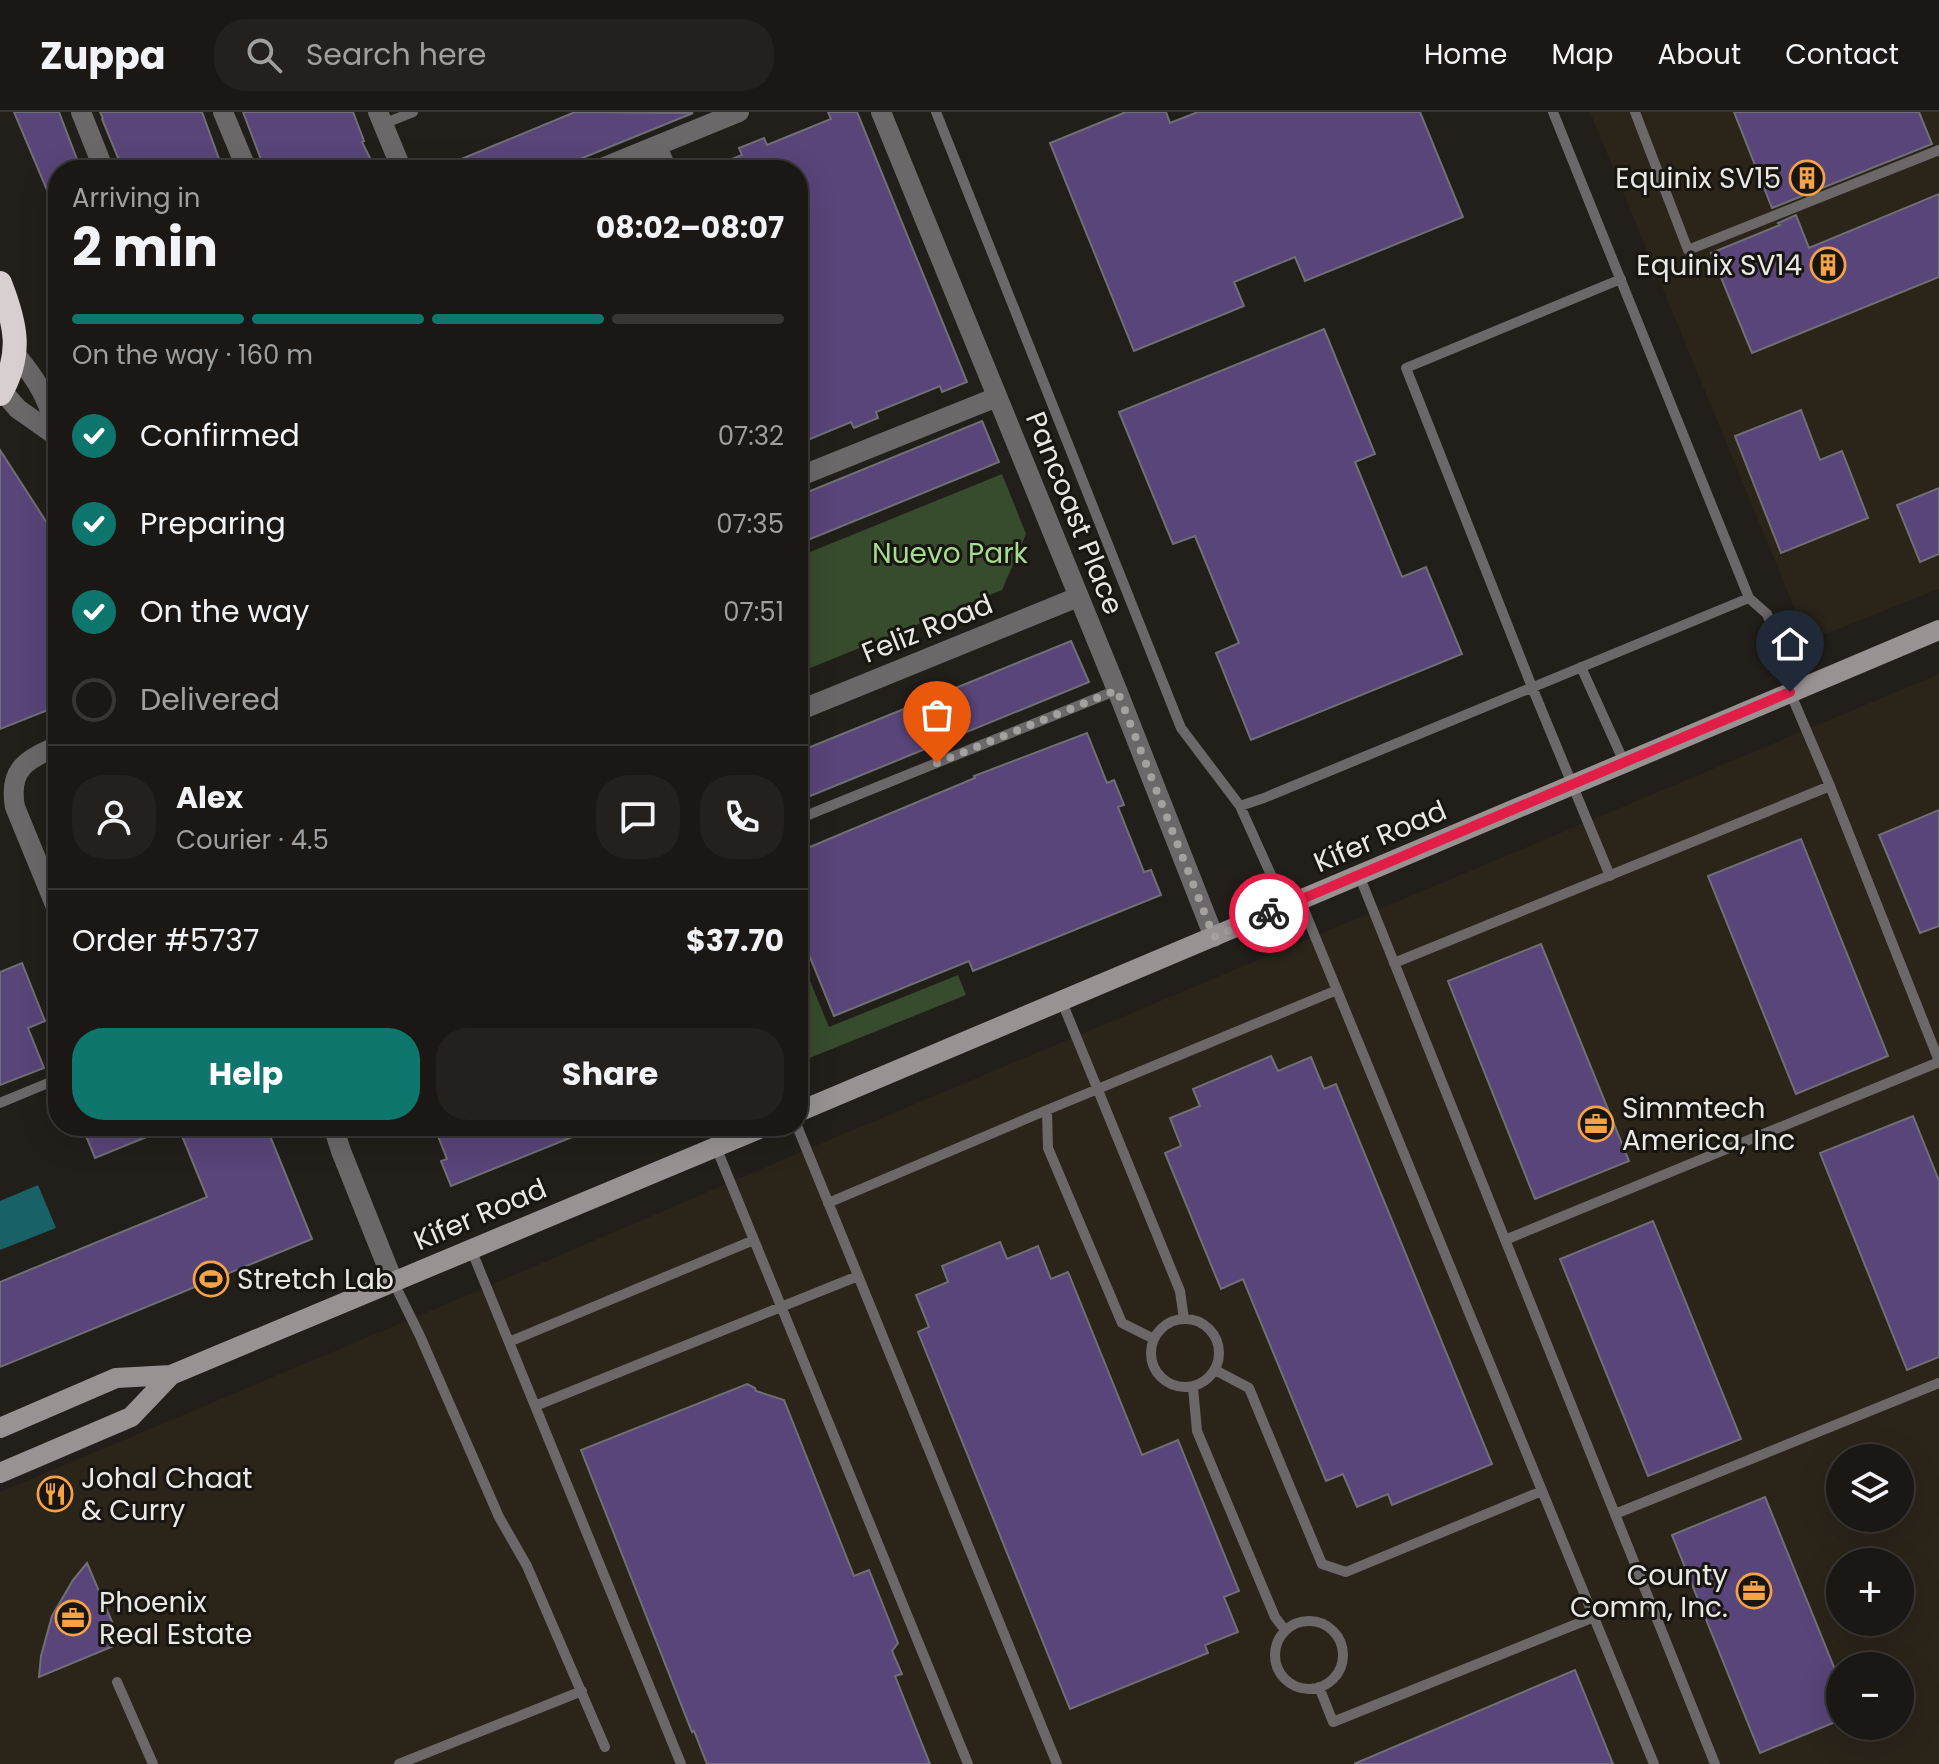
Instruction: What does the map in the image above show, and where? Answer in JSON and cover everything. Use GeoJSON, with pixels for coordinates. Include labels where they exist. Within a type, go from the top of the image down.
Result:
{"type":"FeatureCollection","features":[{"type":"Feature","properties":{"kind":"highway"},"geometry":{"type":"LineString","coordinates":[[0,283],[12,314],[16,344],[12,370],[1,392]]}},
{"type":"Feature","properties":{"kind":"main road","name":"Kifer Road"},"geometry":{"type":"LineString","coordinates":[[808,1108],[1939,630]]}},
{"type":"Feature","properties":{"kind":"main road","name":"Kifer Road"},"geometry":{"type":"LineString","coordinates":[[0,1428],[116,1378],[171,1375],[742,1136]]}},
{"type":"Feature","properties":{"kind":"main road","name":"Kifer Road"},"geometry":{"type":"LineString","coordinates":[[0,1473],[131,1417],[171,1375]]}},
{"type":"Feature","properties":{"kind":"street"},"geometry":{"type":"LineString","coordinates":[[81,112],[100,160]]}},
{"type":"Feature","properties":{"kind":"street"},"geometry":{"type":"LineString","coordinates":[[223,112],[243,160]]}},
{"type":"Feature","properties":{"kind":"street"},"geometry":{"type":"LineString","coordinates":[[622,160],[739,112]]}},
{"type":"Feature","properties":{"kind":"street","name":"Pancoast Place"},"geometry":{"type":"LineString","coordinates":[[881,112],[1117,690],[1214,937]]}},
{"type":"Feature","properties":{"kind":"street"},"geometry":{"type":"LineString","coordinates":[[380,118],[398,160]]}},
{"type":"Feature","properties":{"kind":"street"},"geometry":{"type":"LineString","coordinates":[[657,146],[663,160]]}},
{"type":"Feature","properties":{"kind":"street"},"geometry":{"type":"LineString","coordinates":[[15,354],[34,375],[48,406]]}},
{"type":"Feature","properties":{"kind":"street"},"geometry":{"type":"LineString","coordinates":[[1,392],[48,433]]}},
{"type":"Feature","properties":{"kind":"street"},"geometry":{"type":"LineString","coordinates":[[808,473],[997,397]]}},
{"type":"Feature","properties":{"kind":"street","name":"Feliz Road"},"geometry":{"type":"LineString","coordinates":[[808,707],[1078,597]]}},
{"type":"Feature","properties":{"kind":"street"},"geometry":{"type":"LineString","coordinates":[[48,750],[22,766],[6,792],[48,888]]}},
{"type":"Feature","properties":{"kind":"street"},"geometry":{"type":"LineString","coordinates":[[336,1136],[393,1281]]}},
{"type":"Feature","properties":{"kind":"lane"},"geometry":{"type":"LineString","coordinates":[[380,118],[413,112]]}},
{"type":"Feature","properties":{"kind":"lane"},"geometry":{"type":"LineString","coordinates":[[936,112],[1181,728],[1240,806],[1337,990],[1654,1764]]}},
{"type":"Feature","properties":{"kind":"lane"},"geometry":{"type":"LineString","coordinates":[[1505,1240],[1939,1062],[1830,786],[1767,614],[1749,598],[1553,112]]}},
{"type":"Feature","properties":{"kind":"lane"},"geometry":{"type":"LineString","coordinates":[[1635,112],[1688,250],[1939,150]]}},
{"type":"Feature","properties":{"kind":"lane"},"geometry":{"type":"LineString","coordinates":[[1610,876],[1406,368],[1621,279]]}},
{"type":"Feature","properties":{"kind":"lane"},"geometry":{"type":"LineString","coordinates":[[1240,806],[1749,598]]}},
{"type":"Feature","properties":{"kind":"lane"},"geometry":{"type":"LineString","coordinates":[[1581,667],[1624,762]]}},
{"type":"Feature","properties":{"kind":"lane"},"geometry":{"type":"LineString","coordinates":[[808,815],[1117,690]]}},
{"type":"Feature","properties":{"kind":"lane"},"geometry":{"type":"LineString","coordinates":[[1394,963],[1830,786]]}},
{"type":"Feature","properties":{"kind":"lane"},"geometry":{"type":"LineString","coordinates":[[1359,875],[1715,1764]]}},
{"type":"Feature","properties":{"kind":"lane"},"geometry":{"type":"LineString","coordinates":[[828,1203],[1337,990]]}},
{"type":"Feature","properties":{"kind":"lane"},"geometry":{"type":"LineString","coordinates":[[1062,1002],[1180,1291],[1184,1319]]}},
{"type":"Feature","properties":{"kind":"lane"},"geometry":{"type":"LineString","coordinates":[[0,1103],[48,1083]]}},
{"type":"Feature","properties":{"kind":"lane"},"geometry":{"type":"LineString","coordinates":[[1047,1110],[1048,1148],[1122,1323],[1154,1339]]}},
{"type":"Feature","properties":{"kind":"lane"},"geometry":{"type":"LineString","coordinates":[[801,1136],[1057,1764]]}},
{"type":"Feature","properties":{"kind":"lane"},"geometry":{"type":"LineString","coordinates":[[716,1147],[968,1764]]}},
{"type":"Feature","properties":{"kind":"lane"},"geometry":{"type":"LineString","coordinates":[[509,1342],[754,1240]]}},
{"type":"Feature","properties":{"kind":"lane"},"geometry":{"type":"LineString","coordinates":[[471,1249],[681,1764]]}},
{"type":"Feature","properties":{"kind":"lane"},"geometry":{"type":"LineString","coordinates":[[535,1406],[858,1276]]}},
{"type":"Feature","properties":{"kind":"lane"},"geometry":{"type":"LineString","coordinates":[[393,1281],[499,1517],[527,1566],[605,1747]]}},
{"type":"Feature","properties":{"kind":"lane"},"geometry":{"type":"LineString","coordinates":[[1184,1319],[1204,1324],[1212,1331],[1220,1350],[1215,1370],[1193,1387],[1171,1385],[1162,1379],[1152,1360],[1154,1339],[1166,1325],[1184,1319]]}},
{"type":"Feature","properties":{"kind":"lane"},"geometry":{"type":"LineString","coordinates":[[1215,1370],[1249,1388],[1322,1564],[1346,1572],[1542,1491]]}},
{"type":"Feature","properties":{"kind":"lane"},"geometry":{"type":"LineString","coordinates":[[1615,1514],[1939,1383]]}},
{"type":"Feature","properties":{"kind":"lane"},"geometry":{"type":"LineString","coordinates":[[1193,1387],[1197,1431],[1275,1617],[1285,1630]]}},
{"type":"Feature","properties":{"kind":"lane"},"geometry":{"type":"LineString","coordinates":[[1319,1687],[1333,1722],[1594,1617]]}},
{"type":"Feature","properties":{"kind":"lane"},"geometry":{"type":"LineString","coordinates":[[1318,1622],[1337,1635],[1342,1645],[1341,1666],[1329,1683],[1319,1687],[1297,1687],[1280,1672],[1275,1650],[1285,1630],[1295,1624],[1318,1622]]}},
{"type":"Feature","properties":{"kind":"lane"},"geometry":{"type":"LineString","coordinates":[[117,1682],[153,1764]]}},
{"type":"Feature","properties":{"kind":"lane"},"geometry":{"type":"LineString","coordinates":[[399,1764],[582,1691]]}},
{"type":"Feature","properties":{"kind":"shaded area"},"geometry":{"type":"Polygon","coordinates":[[[1590,112],[1939,112],[1939,589],[1808,641],[1590,112]]]}},
{"type":"Feature","properties":{"kind":"shaded area"},"geometry":{"type":"Polygon","coordinates":[[[1939,674],[1939,1764],[0,1764],[0,1492],[1939,674]]]}},
{"type":"Feature","properties":{"kind":"green space","name":"Nuevo Park"},"geometry":{"type":"Polygon","coordinates":[[[1002,474],[1026,534],[1002,590],[808,669],[808,553],[1002,474]]]}},
{"type":"Feature","properties":{"kind":"green space"},"geometry":{"type":"Polygon","coordinates":[[[958,975],[966,995],[808,1059],[808,976],[829,1027],[958,975]]]}},
{"type":"Feature","properties":{"kind":"water"},"geometry":{"type":"Polygon","coordinates":[[[38,1185],[56,1228],[0,1250],[0,1201],[38,1185]]]}},
{"type":"Feature","properties":{"kind":"building"},"geometry":{"type":"Polygon","coordinates":[[[14,112],[59,112],[77,160],[48,160],[48,192],[14,112]]]}},
{"type":"Feature","properties":{"kind":"building"},"geometry":{"type":"Polygon","coordinates":[[[100,112],[202,112],[219,160],[119,160],[100,112]]]}},
{"type":"Feature","properties":{"kind":"building"},"geometry":{"type":"Polygon","coordinates":[[[243,112],[353,112],[371,160],[261,160],[243,112]]]}},
{"type":"Feature","properties":{"kind":"building"},"geometry":{"type":"Polygon","coordinates":[[[575,112],[693,113],[578,160],[459,160],[575,112]]]}},
{"type":"Feature","properties":{"kind":"building"},"geometry":{"type":"Polygon","coordinates":[[[828,112],[857,112],[967,382],[942,392],[940,386],[876,412],[878,418],[854,428],[851,422],[808,440],[808,160],[730,160],[742,155],[739,148],[764,138],[767,145],[831,119],[828,112]]]}},
{"type":"Feature","properties":{"kind":"building"},"geometry":{"type":"Polygon","coordinates":[[[1126,112],[1166,112],[1170,123],[1198,112],[1420,112],[1463,217],[1305,281],[1295,257],[1234,282],[1244,306],[1134,351],[1050,143],[1126,112]]]}},
{"type":"Feature","properties":{"kind":"building","name":"Equinix SV15"},"geometry":{"type":"Polygon","coordinates":[[[1734,112],[1919,112],[1932,144],[1772,208],[1734,112]]]}},
{"type":"Feature","properties":{"kind":"building","name":"Equinix SV14"},"geometry":{"type":"Polygon","coordinates":[[[1939,194],[1939,277],[1752,353],[1711,253],[1780,225],[1778,223],[1796,215],[1809,248],[1939,194]]]}},
{"type":"Feature","properties":{"kind":"building"},"geometry":{"type":"Polygon","coordinates":[[[1324,329],[1375,454],[1355,462],[1402,577],[1426,567],[1462,654],[1251,740],[1216,653],[1239,643],[1195,536],[1173,544],[1119,412],[1324,329]]]}},
{"type":"Feature","properties":{"kind":"building"},"geometry":{"type":"Polygon","coordinates":[[[1801,410],[1820,460],[1842,451],[1868,518],[1781,553],[1735,436],[1801,410]]]}},
{"type":"Feature","properties":{"kind":"building"},"geometry":{"type":"Polygon","coordinates":[[[982,421],[999,462],[808,540],[808,492],[982,421]]]}},
{"type":"Feature","properties":{"kind":"building"},"geometry":{"type":"Polygon","coordinates":[[[0,450],[48,524],[48,710],[0,729],[0,450]]]}},
{"type":"Feature","properties":{"kind":"building"},"geometry":{"type":"Polygon","coordinates":[[[1939,488],[1939,554],[1920,562],[1897,505],[1939,488]]]}},
{"type":"Feature","properties":{"kind":"building"},"geometry":{"type":"Polygon","coordinates":[[[1071,641],[1089,682],[808,797],[808,748],[1071,641]]]}},
{"type":"Feature","properties":{"kind":"building"},"geometry":{"type":"Polygon","coordinates":[[[1087,733],[1107,783],[1114,780],[1124,805],[1118,807],[1144,872],[1151,870],[1161,895],[973,971],[969,961],[834,1016],[808,952],[808,848],[974,776],[1087,733]]]}},
{"type":"Feature","properties":{"kind":"building"},"geometry":{"type":"Polygon","coordinates":[[[1939,810],[1939,926],[1920,933],[1879,835],[1939,810]]]}},
{"type":"Feature","properties":{"kind":"building"},"geometry":{"type":"Polygon","coordinates":[[[1801,839],[1888,1056],[1796,1094],[1708,876],[1801,839]]]}},
{"type":"Feature","properties":{"kind":"building"},"geometry":{"type":"Polygon","coordinates":[[[1541,944],[1629,1161],[1535,1199],[1448,981],[1541,944]]]}},
{"type":"Feature","properties":{"kind":"building"},"geometry":{"type":"Polygon","coordinates":[[[22,963],[45,1021],[28,1028],[44,1068],[0,1085],[0,972],[22,963]]]}},
{"type":"Feature","properties":{"kind":"building"},"geometry":{"type":"Polygon","coordinates":[[[1271,1056],[1278,1071],[1311,1057],[1324,1089],[1336,1084],[1492,1464],[1392,1505],[1388,1494],[1357,1507],[1343,1474],[1326,1481],[1243,1279],[1221,1289],[1165,1153],[1181,1146],[1170,1118],[1200,1106],[1193,1089],[1271,1056]]]}},
{"type":"Feature","properties":{"kind":"building"},"geometry":{"type":"Polygon","coordinates":[[[1913,1116],[1939,1181],[1939,1357],[1907,1370],[1820,1153],[1913,1116]]]}},
{"type":"Feature","properties":{"kind":"building"},"geometry":{"type":"Polygon","coordinates":[[[86,1136],[149,1136],[95,1158],[86,1136]]]}},
{"type":"Feature","properties":{"kind":"building"},"geometry":{"type":"Polygon","coordinates":[[[182,1136],[270,1136],[312,1239],[0,1367],[0,1282],[207,1197],[182,1136]]]}},
{"type":"Feature","properties":{"kind":"building"},"geometry":{"type":"Polygon","coordinates":[[[438,1136],[575,1136],[451,1186],[441,1161],[447,1159],[438,1136]]]}},
{"type":"Feature","properties":{"kind":"building"},"geometry":{"type":"Polygon","coordinates":[[[1653,1221],[1741,1439],[1648,1476],[1560,1259],[1653,1221]]]}},
{"type":"Feature","properties":{"kind":"building"},"geometry":{"type":"Polygon","coordinates":[[[1000,1242],[1007,1259],[1038,1246],[1051,1279],[1068,1272],[1142,1455],[1178,1440],[1239,1591],[1224,1597],[1238,1632],[1205,1645],[1208,1653],[1070,1709],[918,1332],[929,1327],[916,1295],[948,1282],[942,1266],[1000,1242]]]}},
{"type":"Feature","properties":{"kind":"building"},"geometry":{"type":"Polygon","coordinates":[[[747,1384],[756,1391],[784,1400],[854,1576],[869,1570],[898,1643],[892,1651],[902,1674],[895,1676],[930,1764],[707,1764],[581,1450],[747,1384]]]}},
{"type":"Feature","properties":{"kind":"building"},"geometry":{"type":"Polygon","coordinates":[[[1765,1497],[1828,1652],[1826,1726],[1760,1753],[1672,1535],[1765,1497]]]}},
{"type":"Feature","properties":{"kind":"building"},"geometry":{"type":"Polygon","coordinates":[[[87,1563],[121,1643],[39,1677],[41,1656],[52,1616],[87,1563]]]}},
{"type":"Feature","properties":{"kind":"building"},"geometry":{"type":"Polygon","coordinates":[[[1575,1670],[1613,1764],[1354,1764],[1575,1670]]]}},
{"type":"Feature","properties":{"kind":"way so far"},"geometry":{"type":"LineString","coordinates":[[937,763],[1117,690],[1214,937],[1269,913]]}},
{"type":"Feature","properties":{"kind":"place","name":"Equinix SV15"},"geometry":{"type":"Point","coordinates":[1807,178]}},
{"type":"Feature","properties":{"kind":"place","name":"Equinix SV14"},"geometry":{"type":"Point","coordinates":[1828,265]}},
{"type":"Feature","properties":{"kind":"place","name":"Simmtech America, Inc"},"geometry":{"type":"Point","coordinates":[1596,1124]}},
{"type":"Feature","properties":{"kind":"place","name":"Stretch Lab"},"geometry":{"type":"Point","coordinates":[211,1279]}},
{"type":"Feature","properties":{"kind":"place","name":"Johal Chaat & Curry"},"geometry":{"type":"Point","coordinates":[55,1494]}},
{"type":"Feature","properties":{"kind":"place","name":"County Comm, Inc."},"geometry":{"type":"Point","coordinates":[1754,1591]}},
{"type":"Feature","properties":{"kind":"place","name":"Phoenix Real Estate"},"geometry":{"type":"Point","coordinates":[73,1618]}},
{"type":"Feature","properties":{"kind":"route"},"geometry":{"type":"LineString","coordinates":[[1269,913],[1790,692]]}}]}
